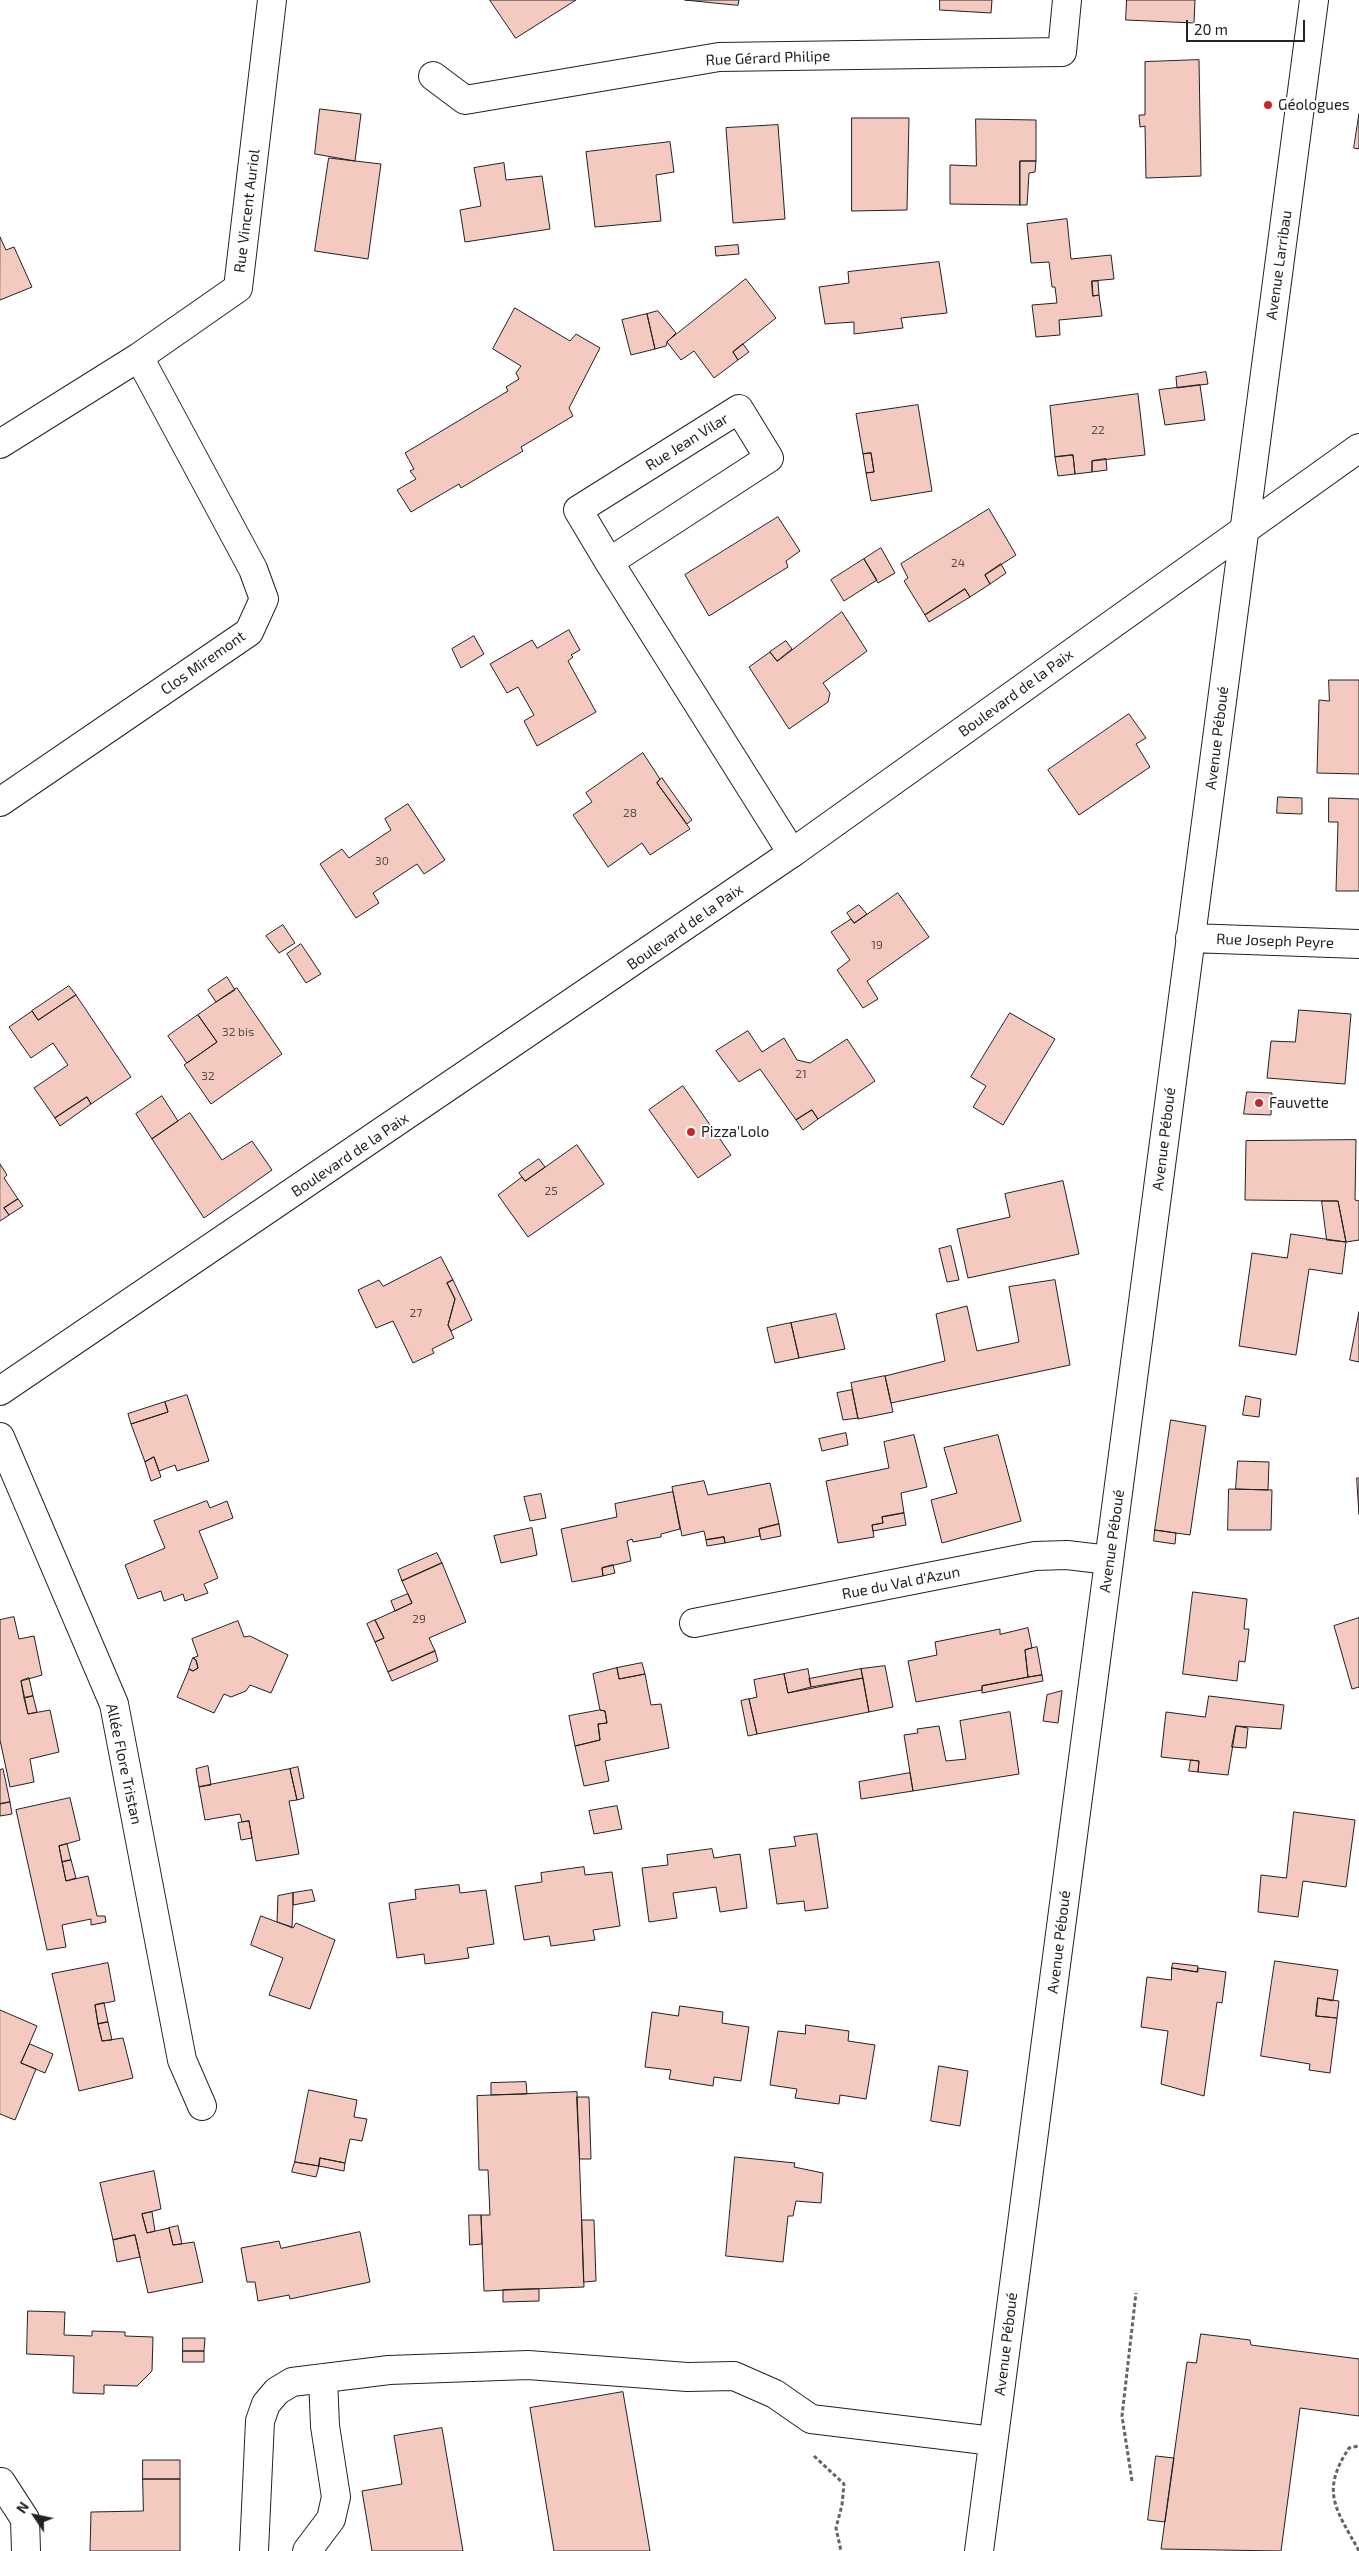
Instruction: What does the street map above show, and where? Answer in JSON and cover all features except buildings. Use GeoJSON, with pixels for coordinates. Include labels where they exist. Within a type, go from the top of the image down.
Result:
{"type":"FeatureCollection","features":[{"type":"Feature","properties":{"kind":"street","name":"Rue Vincent Auriol"},"geometry":{"type":"LineString","coordinates":[[0,444],[139,357],[238,288],[272,0]]}},
{"type":"Feature","properties":{"kind":"street","name":"Rue Gérard Philipe"},"geometry":{"type":"LineString","coordinates":[[433,76],[465,100],[719,57],[1062,52],[1066,0]]}},
{"type":"Feature","properties":{"kind":"street","name":"Avenue Larribau"},"geometry":{"type":"LineString","coordinates":[[1244,530],[1314,0]]}},
{"type":"Feature","properties":{"kind":"street","name":"Clos Miremont"},"geometry":{"type":"LineString","coordinates":[[0,802],[249,632],[264,599],[254,569],[139,357]]}},
{"type":"Feature","properties":{"kind":"street","name":"Rue Jean Vilar"},"geometry":{"type":"LineString","coordinates":[[609,562],[769,458],[739,409],[578,510],[609,562],[792,854]]}},
{"type":"Feature","properties":{"kind":"street","name":"Boulevard de la Paix"},"geometry":{"type":"LineString","coordinates":[[0,1391],[792,854],[1359,448]]}},
{"type":"Feature","properties":{"kind":"street","name":"Avenue Péboué"},"geometry":{"type":"LineString","coordinates":[[979,2551],[1244,530]]}},
{"type":"Feature","properties":{"kind":"street","name":"Rue Joseph Peyre"},"geometry":{"type":"LineString","coordinates":[[1190,938],[1359,944]]}},
{"type":"Feature","properties":{"kind":"street","name":"Allée Flore Tristan"},"geometry":{"type":"LineString","coordinates":[[0,1436],[114,1704],[182,2060],[202,2106]]}},
{"type":"Feature","properties":{"kind":"street","name":"Rue du Val d'Azun"},"geometry":{"type":"LineString","coordinates":[[694,1623],[1035,1556],[1068,1555],[1109,1560]]}},
{"type":"Feature","properties":{"kind":"street"},"geometry":{"type":"LineString","coordinates":[[254,2551],[260,2421],[266,2404],[277,2391],[292,2382],[389,2370],[528,2365],[687,2377],[734,2376],[775,2394],[811,2419],[994,2441]]}},
{"type":"Feature","properties":{"kind":"street"},"geometry":{"type":"LineString","coordinates":[[307,2551],[331,2519],[336,2497],[325,2426],[323,2378]]}},
{"type":"Feature","properties":{"kind":"street"},"geometry":{"type":"LineString","coordinates":[[1,2482],[25,2519],[26,2551]]}},
{"type":"Feature","properties":{"kind":"path"},"geometry":{"type":"LineString","coordinates":[[1132,2481],[1122,2416],[1136,2293]]}},
{"type":"Feature","properties":{"kind":"path"},"geometry":{"type":"LineString","coordinates":[[1358,2551],[1337,2510],[1332,2483],[1338,2465],[1350,2448],[1359,2446]]}},
{"type":"Feature","properties":{"kind":"path"},"geometry":{"type":"LineString","coordinates":[[811,2455],[844,2484],[842,2505],[836,2528],[841,2551]]}},
{"type":"Feature","properties":{"kind":"place","name":"Géologues"},"geometry":{"type":"Point","coordinates":[1268,105]}},
{"type":"Feature","properties":{"kind":"place","name":"Fauvette"},"geometry":{"type":"Point","coordinates":[1259,1103]}},
{"type":"Feature","properties":{"kind":"place","name":"Pizza'Lolo"},"geometry":{"type":"Point","coordinates":[691,1132]}}]}
